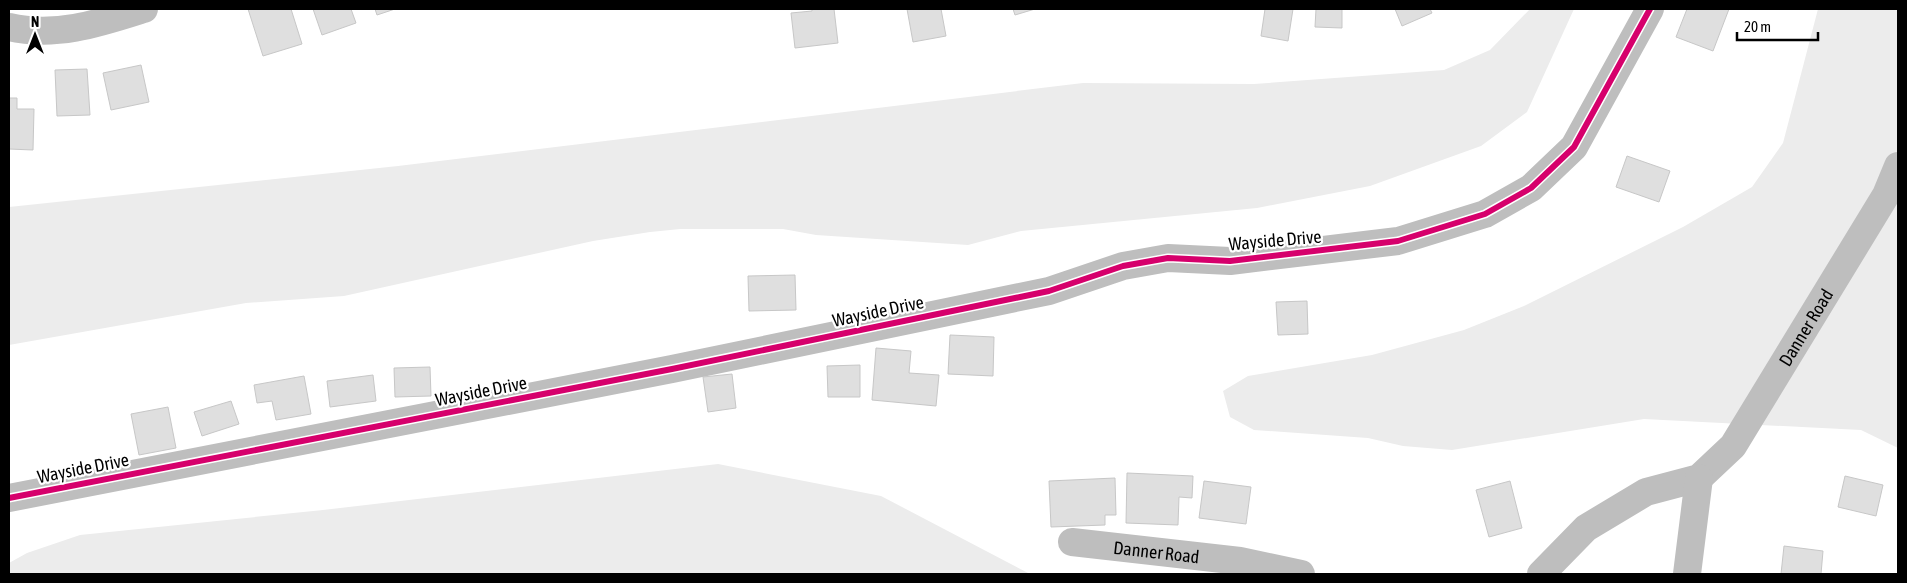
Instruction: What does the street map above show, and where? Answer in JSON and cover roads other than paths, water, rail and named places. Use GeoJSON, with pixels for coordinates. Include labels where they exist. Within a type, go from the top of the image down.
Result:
{"type":"FeatureCollection","features":[{"type":"Feature","properties":{"kind":"street"},"geometry":{"type":"LineString","coordinates":[[9,27],[48,32],[72,30],[144,9]]}},
{"type":"Feature","properties":{"kind":"street","name":"Wayside Drive"},"geometry":{"type":"LineString","coordinates":[[9,498],[672,369],[1049,291],[1122,266],[1168,258],[1230,261],[1398,241],[1485,214],[1531,188],[1574,147],[1650,9]]}},
{"type":"Feature","properties":{"kind":"street","name":"Danner Road"},"geometry":{"type":"LineString","coordinates":[[1700,478],[1732,446],[1886,194],[1898,166]]}},
{"type":"Feature","properties":{"kind":"street"},"geometry":{"type":"LineString","coordinates":[[1541,574],[1586,528],[1646,492],[1700,478],[1687,574]]}},
{"type":"Feature","properties":{"kind":"street","name":"Danner Road"},"geometry":{"type":"LineString","coordinates":[[1072,542],[1240,561],[1300,574]]}}]}
